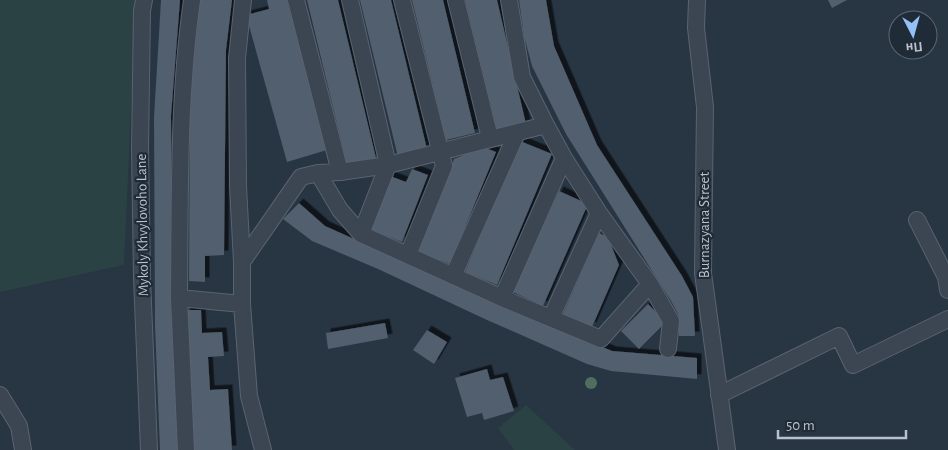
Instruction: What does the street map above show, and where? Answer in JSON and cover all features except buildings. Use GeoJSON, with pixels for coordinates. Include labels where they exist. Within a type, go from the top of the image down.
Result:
{"type":"FeatureCollection","features":[{"type":"Feature","properties":{"kind":"street","name":"Mykoly Khvylovoho Lane"},"geometry":{"type":"LineString","coordinates":[[144,0],[142,11],[140,148],[142,278],[149,450]]}},
{"type":"Feature","properties":{"kind":"street"},"geometry":{"type":"LineString","coordinates":[[186,450],[179,298],[180,135],[192,0]]}},
{"type":"Feature","properties":{"kind":"street"},"geometry":{"type":"LineString","coordinates":[[243,0],[237,58],[238,186],[242,304],[249,396],[263,450]]}},
{"type":"Feature","properties":{"kind":"street"},"geometry":{"type":"LineString","coordinates":[[296,0],[340,172]]}},
{"type":"Feature","properties":{"kind":"street"},"geometry":{"type":"LineString","coordinates":[[350,0],[388,165],[361,234]]}},
{"type":"Feature","properties":{"kind":"street"},"geometry":{"type":"LineString","coordinates":[[402,0],[444,166],[408,255]]}},
{"type":"Feature","properties":{"kind":"street"},"geometry":{"type":"LineString","coordinates":[[456,0],[490,138]]}},
{"type":"Feature","properties":{"kind":"street"},"geometry":{"type":"LineString","coordinates":[[509,0],[522,77],[564,158],[599,213],[650,284],[671,321],[668,349]]}},
{"type":"Feature","properties":{"kind":"street","name":"Burnazyana Street"},"geometry":{"type":"LineString","coordinates":[[697,0],[696,28],[705,107],[703,273],[727,450]]}},
{"type":"Feature","properties":{"kind":"street"},"geometry":{"type":"LineString","coordinates":[[242,262],[301,176],[388,165],[546,125]]}},
{"type":"Feature","properties":{"kind":"street"},"geometry":{"type":"LineString","coordinates":[[453,276],[516,133]]}},
{"type":"Feature","properties":{"kind":"street"},"geometry":{"type":"LineString","coordinates":[[502,298],[564,158]]}},
{"type":"Feature","properties":{"kind":"street"},"geometry":{"type":"LineString","coordinates":[[318,173],[340,210],[361,234],[502,298],[601,339],[650,284]]}},
{"type":"Feature","properties":{"kind":"street"},"geometry":{"type":"LineString","coordinates":[[551,318],[599,213]]}},
{"type":"Feature","properties":{"kind":"street"},"geometry":{"type":"LineString","coordinates":[[917,220],[946,277],[948,290]]}},
{"type":"Feature","properties":{"kind":"street"},"geometry":{"type":"LineString","coordinates":[[179,298],[242,304]]}},
{"type":"Feature","properties":{"kind":"street"},"geometry":{"type":"LineString","coordinates":[[719,395],[839,336],[853,365],[948,319]]}},
{"type":"Feature","properties":{"kind":"street"},"geometry":{"type":"LineString","coordinates":[[0,395],[19,426],[23,450]]}},
{"type":"Feature","properties":{"kind":"green space"},"geometry":{"type":"Polygon","coordinates":[[[0,0],[136,0],[124,265],[0,292],[0,0]]]}},
{"type":"Feature","properties":{"kind":"green space"},"geometry":{"type":"Polygon","coordinates":[[[526,405],[575,450],[514,450],[498,428],[526,405]]]}}]}
